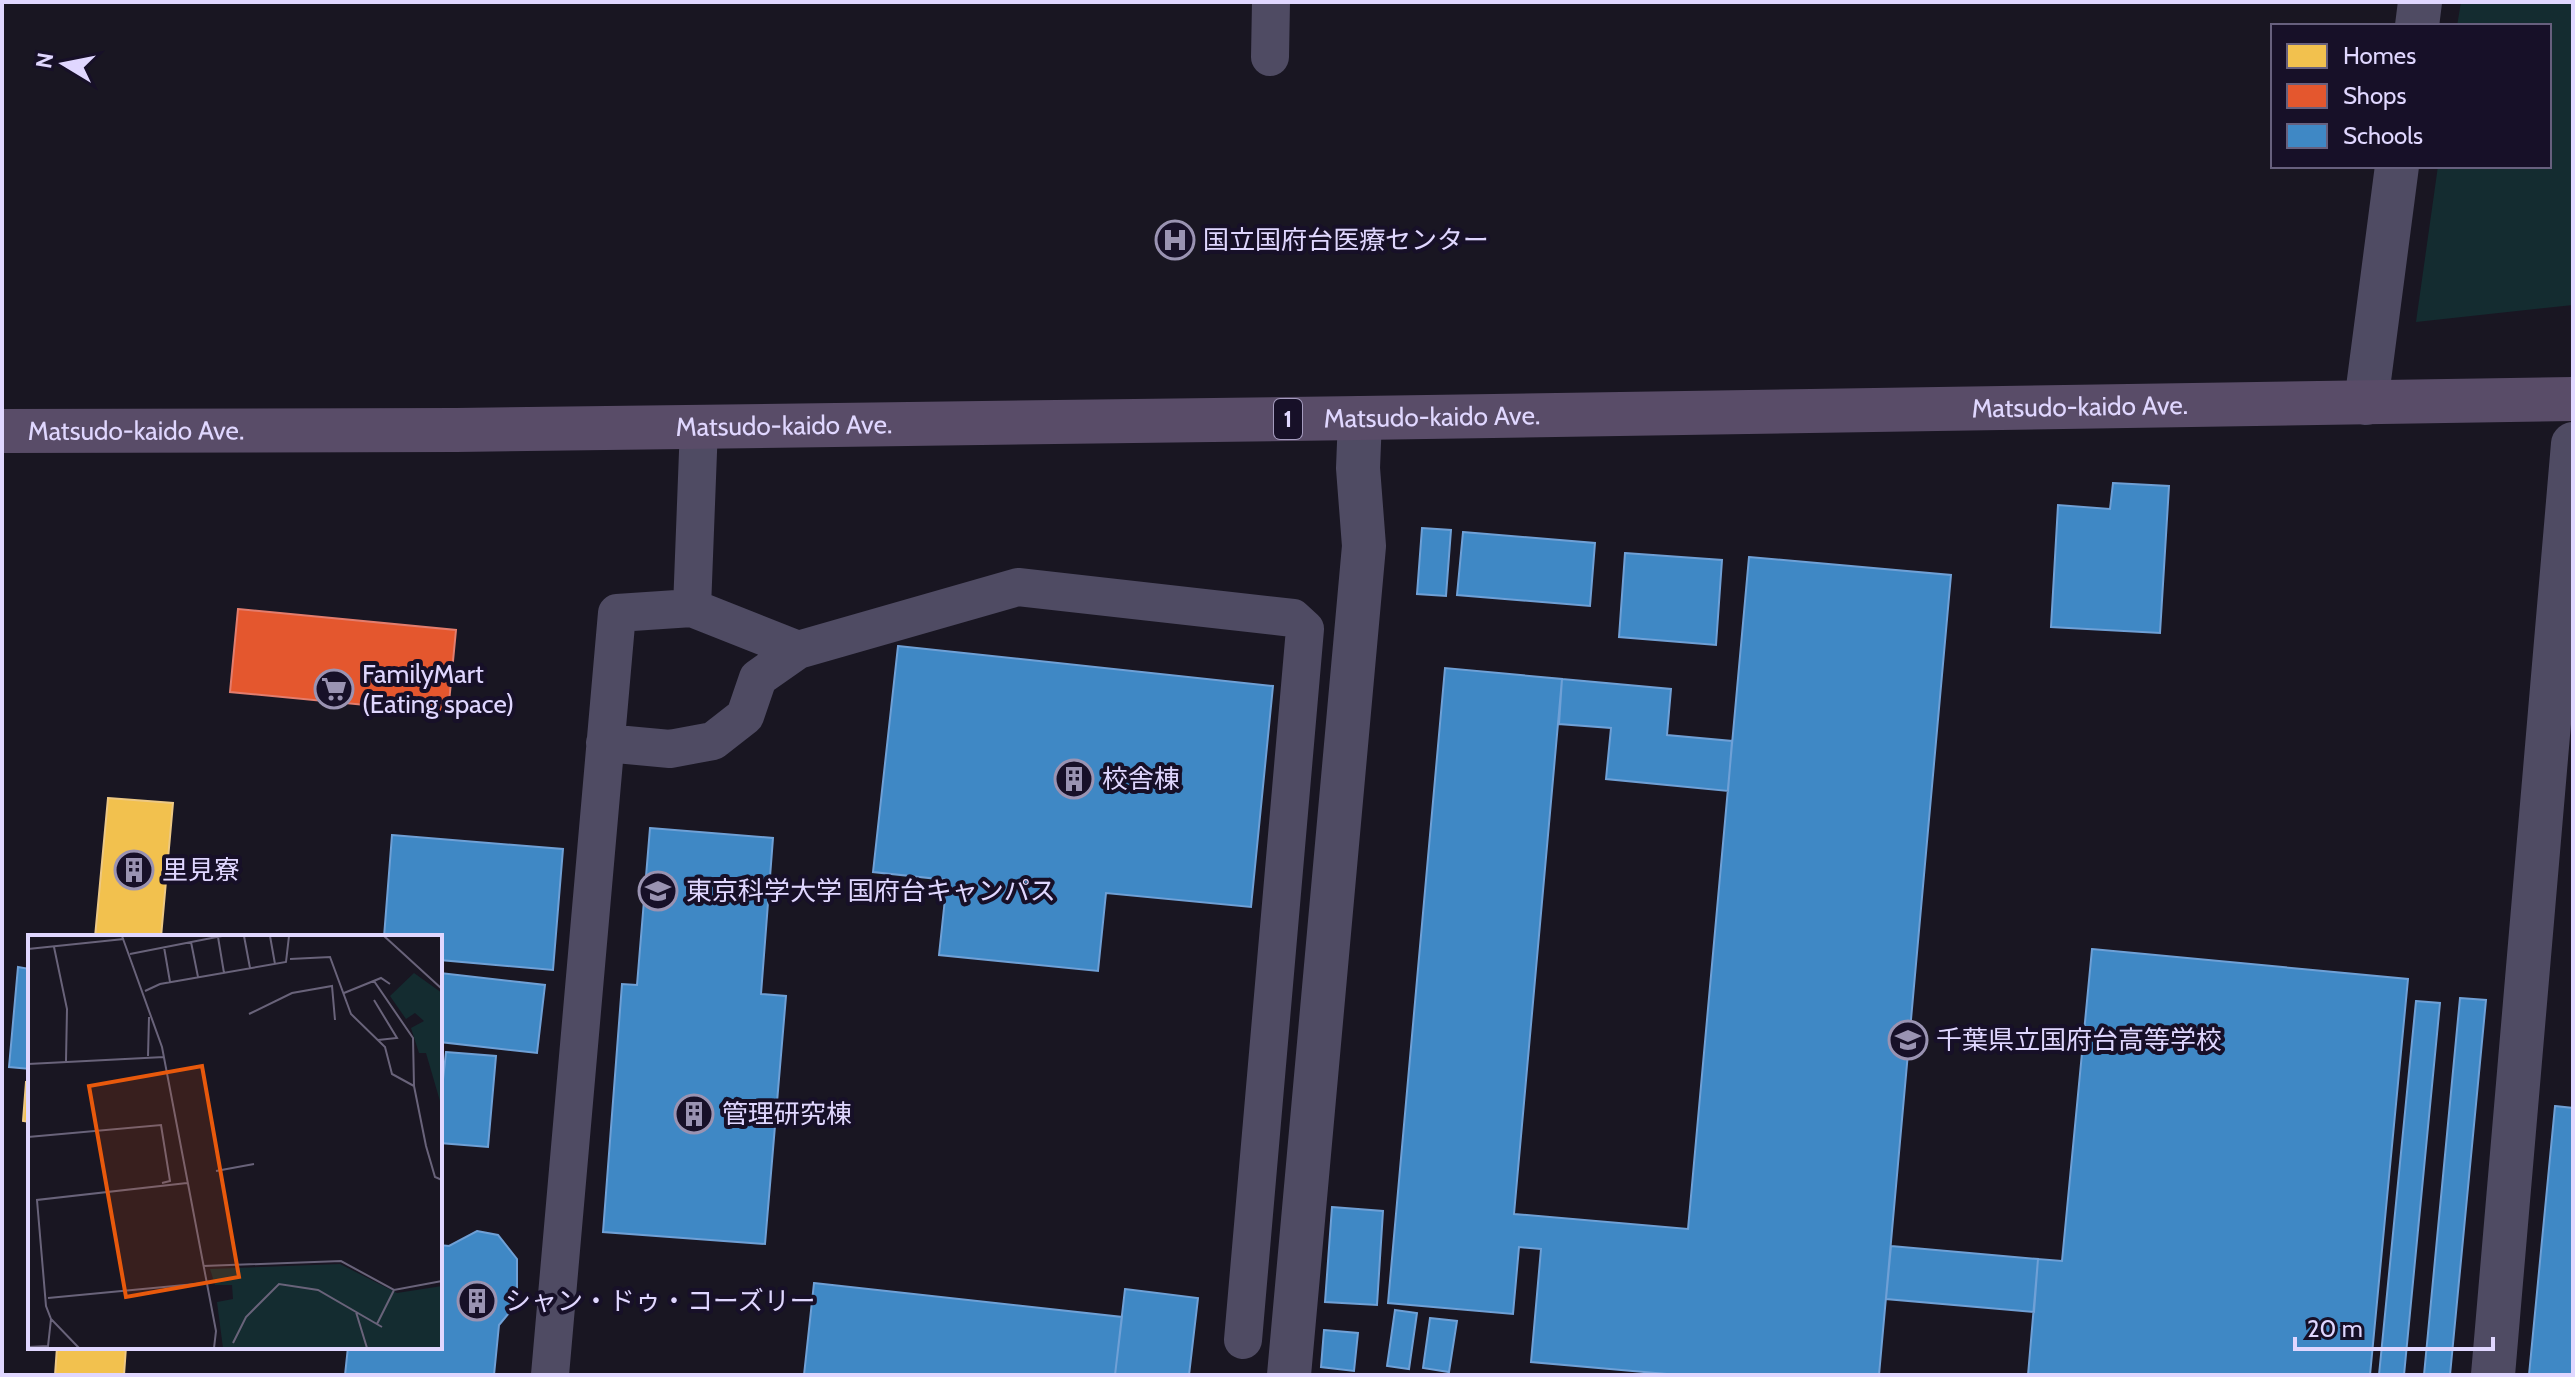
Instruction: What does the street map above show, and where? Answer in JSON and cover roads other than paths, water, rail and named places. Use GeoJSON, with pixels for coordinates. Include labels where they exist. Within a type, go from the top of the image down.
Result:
{"type":"FeatureCollection","features":[{"type":"Feature","properties":{"kind":"main road","name":"Matsudo-kaido Ave."},"geometry":{"type":"LineString","coordinates":[[2,431],[440,430],[2573,399]]}},
{"type":"Feature","properties":{"kind":"street"},"geometry":{"type":"LineString","coordinates":[[2417,24],[2420,2]]}},
{"type":"Feature","properties":{"kind":"street"},"geometry":{"type":"LineString","coordinates":[[2366,403],[2397,168]]}},
{"type":"Feature","properties":{"kind":"street"},"geometry":{"type":"LineString","coordinates":[[1289,1375],[1364,546],[1358,468],[1360,418]]}},
{"type":"Feature","properties":{"kind":"street"},"geometry":{"type":"LineString","coordinates":[[2493,1375],[2573,444]]}},
{"type":"Feature","properties":{"kind":"lane"},"geometry":{"type":"LineString","coordinates":[[1270,57],[1271,2]]}},
{"type":"Feature","properties":{"kind":"lane"},"geometry":{"type":"LineString","coordinates":[[692,608],[699,426]]}},
{"type":"Feature","properties":{"kind":"lane"},"geometry":{"type":"LineString","coordinates":[[605,743],[670,749],[713,741],[745,716],[758,678],[798,650],[1018,587],[1293,618],[1305,629],[1243,1340]]}},
{"type":"Feature","properties":{"kind":"lane"},"geometry":{"type":"LineString","coordinates":[[550,1375],[617,613],[692,608],[798,650]]}},
{"type":"Feature","properties":{"kind":"place","name":"国立国府台医療センター"},"geometry":{"type":"Point","coordinates":[1175,240]}},
{"type":"Feature","properties":{"kind":"place","name":"FamilyMart (Eating space)"},"geometry":{"type":"Point","coordinates":[334,689]}},
{"type":"Feature","properties":{"kind":"place","name":"校舎棟"},"geometry":{"type":"Point","coordinates":[1074,779]}},
{"type":"Feature","properties":{"kind":"place","name":"里見寮"},"geometry":{"type":"Point","coordinates":[134,870]}},
{"type":"Feature","properties":{"kind":"place","name":"東京科学大学 国府台キャンパス"},"geometry":{"type":"Point","coordinates":[658,891]}},
{"type":"Feature","properties":{"kind":"place","name":"千葉県立国府台高等学校"},"geometry":{"type":"Point","coordinates":[1908,1040]}},
{"type":"Feature","properties":{"kind":"place","name":"管理研究棟"},"geometry":{"type":"Point","coordinates":[694,1114]}},
{"type":"Feature","properties":{"kind":"place","name":"シャン・ドゥ・コーズリー"},"geometry":{"type":"Point","coordinates":[477,1301]}}]}
